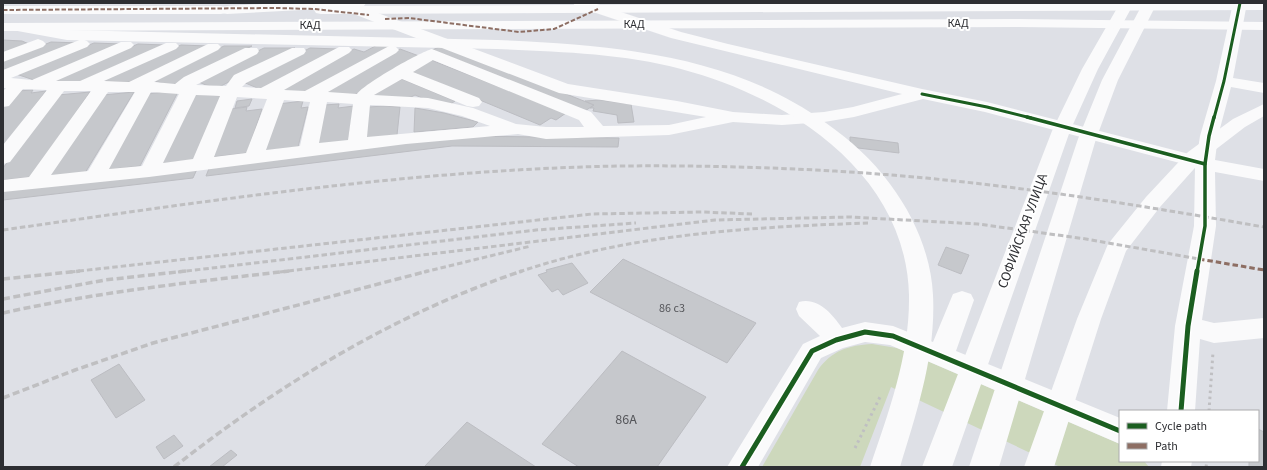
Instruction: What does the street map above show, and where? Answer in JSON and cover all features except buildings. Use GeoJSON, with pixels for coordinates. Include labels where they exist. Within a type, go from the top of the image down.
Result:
{"type":"FeatureCollection","features":[{"type":"Feature","properties":{"kind":"main road"},"geometry":{"type":"LineString","coordinates":[[338,3],[566,89],[677,106],[732,117],[782,120],[824,117],[854,112],[922,94]]}},
{"type":"Feature","properties":{"kind":"main road"},"geometry":{"type":"LineString","coordinates":[[226,10],[359,3]]}},
{"type":"Feature","properties":{"kind":"main road"},"geometry":{"type":"LineString","coordinates":[[580,3],[676,35],[719,46],[922,94],[987,107],[1205,164],[1264,175]]}},
{"type":"Feature","properties":{"kind":"main road","name":"СОФИЙСКАЯ УЛИЦА"},"geometry":{"type":"LineString","coordinates":[[937,467],[1061,131],[1090,69],[1128,3]]}},
{"type":"Feature","properties":{"kind":"main road"},"geometry":{"type":"LineString","coordinates":[[988,454],[1087,139],[1110,80],[1150,3]]}},
{"type":"Feature","properties":{"kind":"main road"},"geometry":{"type":"LineString","coordinates":[[1189,6],[1212,3]]}},
{"type":"Feature","properties":{"kind":"main road"},"geometry":{"type":"LineString","coordinates":[[1181,410],[1188,326],[1205,226],[1205,164],[1209,136],[1224,81],[1240,3]]}},
{"type":"Feature","properties":{"kind":"main road","name":"КАД"},"geometry":{"type":"LineString","coordinates":[[3,10],[1264,6]]}},
{"type":"Feature","properties":{"kind":"main road","name":"КАД"},"geometry":{"type":"LineString","coordinates":[[10,27],[994,23],[1264,26]]}},
{"type":"Feature","properties":{"kind":"main road"},"geometry":{"type":"LineString","coordinates":[[10,27],[67,35],[536,47],[616,52],[657,58],[697,67],[739,81],[768,94],[799,111],[832,134],[861,160],[882,184],[902,219],[915,256],[921,291],[921,336],[912,381],[893,398],[885,467]]}},
{"type":"Feature","properties":{"kind":"main road"},"geometry":{"type":"LineString","coordinates":[[3,57],[38,44]]}},
{"type":"Feature","properties":{"kind":"main road"},"geometry":{"type":"LineString","coordinates":[[3,76],[82,44]]}},
{"type":"Feature","properties":{"kind":"main road"},"geometry":{"type":"LineString","coordinates":[[3,102],[19,84],[126,45]]}},
{"type":"Feature","properties":{"kind":"main road"},"geometry":{"type":"LineString","coordinates":[[83,87],[96,79],[170,46]]}},
{"type":"Feature","properties":{"kind":"main road"},"geometry":{"type":"LineString","coordinates":[[95,176],[139,86],[213,47]]}},
{"type":"Feature","properties":{"kind":"main road"},"geometry":{"type":"LineString","coordinates":[[254,157],[271,94],[344,50]]}},
{"type":"Feature","properties":{"kind":"main road"},"geometry":{"type":"LineString","coordinates":[[313,98],[391,50]]}},
{"type":"Feature","properties":{"kind":"main road"},"geometry":{"type":"LineString","coordinates":[[149,171],[185,89],[190,81],[251,51]]}},
{"type":"Feature","properties":{"kind":"main road"},"geometry":{"type":"LineString","coordinates":[[201,164],[231,91],[240,79],[298,51]]}},
{"type":"Feature","properties":{"kind":"main road"},"geometry":{"type":"LineString","coordinates":[[357,145],[362,100],[366,92],[432,54],[585,116],[597,131]]}},
{"type":"Feature","properties":{"kind":"main road"},"geometry":{"type":"LineString","coordinates":[[400,72],[478,105],[518,129]]}},
{"type":"Feature","properties":{"kind":"main road"},"geometry":{"type":"LineString","coordinates":[[1224,81],[1264,88]]}},
{"type":"Feature","properties":{"kind":"main road"},"geometry":{"type":"LineString","coordinates":[[19,84],[83,87],[139,86],[362,100],[407,121],[546,132],[669,130],[732,117]]}},
{"type":"Feature","properties":{"kind":"main road"},"geometry":{"type":"LineString","coordinates":[[3,158],[58,86]]}},
{"type":"Feature","properties":{"kind":"main road"},"geometry":{"type":"LineString","coordinates":[[35,183],[103,87]]}},
{"type":"Feature","properties":{"kind":"main road"},"geometry":{"type":"LineString","coordinates":[[308,151],[313,98]]}},
{"type":"Feature","properties":{"kind":"main road"},"geometry":{"type":"LineString","coordinates":[[3,186],[149,171],[357,145],[407,121],[428,104],[451,108],[518,129]]}},
{"type":"Feature","properties":{"kind":"main road"},"geometry":{"type":"LineString","coordinates":[[1040,466],[1089,319],[1116,249],[1153,202],[1195,156],[1239,123],[1264,109]]}},
{"type":"Feature","properties":{"kind":"main road"},"geometry":{"type":"LineString","coordinates":[[941,356],[962,300]]}},
{"type":"Feature","properties":{"kind":"main road"},"geometry":{"type":"LineString","coordinates":[[808,309],[825,324],[836,340]]}},
{"type":"Feature","properties":{"kind":"main road"},"geometry":{"type":"LineString","coordinates":[[1188,326],[1214,333],[1264,328]]}},
{"type":"Feature","properties":{"kind":"main road"},"geometry":{"type":"LineString","coordinates":[[742,467],[812,351],[836,340],[865,332],[893,336],[1119,431]]}},
{"type":"Feature","properties":{"kind":"path"},"geometry":{"type":"LineString","coordinates":[[1210,410],[1214,333]]}},
{"type":"Feature","properties":{"kind":"path"},"geometry":{"type":"LineString","coordinates":[[855,448],[893,398]]}},
{"type":"Feature","properties":{"kind":"green space"},"geometry":{"type":"Polygon","coordinates":[[[872,344],[897,348],[1119,444],[1119,462],[1145,462],[1149,467],[1060,467],[891,387],[860,467],[762,467],[823,363],[841,350],[872,344]]]}},
{"type":"Feature","properties":{"kind":"railway"},"geometry":{"type":"LineString","coordinates":[[3,230],[156,208],[386,180],[541,169],[618,166],[744,167],[871,173],[1033,190],[1110,201],[1264,227]]}},
{"type":"Feature","properties":{"kind":"railway"},"geometry":{"type":"LineString","coordinates":[[70,272],[592,214],[702,212],[752,214]]}},
{"type":"Feature","properties":{"kind":"railway"},"geometry":{"type":"LineString","coordinates":[[280,272],[715,220],[850,217],[978,224],[1086,239],[1199,259]]}},
{"type":"Feature","properties":{"kind":"railway"},"geometry":{"type":"LineString","coordinates":[[178,272],[536,230],[636,223]]}},
{"type":"Feature","properties":{"kind":"railway"},"geometry":{"type":"LineString","coordinates":[[521,271],[561,259],[647,241],[735,230],[868,223]]}},
{"type":"Feature","properties":{"kind":"railway"},"geometry":{"type":"LineString","coordinates":[[427,271],[531,246]]}},
{"type":"Feature","properties":{"kind":"railway"},"geometry":{"type":"LineString","coordinates":[[3,279],[80,271]]}},
{"type":"Feature","properties":{"kind":"railway"},"geometry":{"type":"LineString","coordinates":[[3,299],[105,280],[186,271]]}},
{"type":"Feature","properties":{"kind":"railway"},"geometry":{"type":"LineString","coordinates":[[3,313],[109,293],[289,271]]}},
{"type":"Feature","properties":{"kind":"railway"},"geometry":{"type":"LineString","coordinates":[[3,398],[75,370],[153,343],[427,271]]}},
{"type":"Feature","properties":{"kind":"railway"},"geometry":{"type":"LineString","coordinates":[[174,467],[255,407],[340,354],[429,308],[475,288],[521,271]]}},
{"type":"Feature","properties":{"kind":"marked path"},"geometry":{"type":"LineString","coordinates":[[3,10],[276,8],[314,9],[369,15]]}},
{"type":"Feature","properties":{"kind":"marked path"},"geometry":{"type":"LineString","coordinates":[[385,19],[409,18],[519,32],[554,29],[598,9]]}},
{"type":"Feature","properties":{"kind":"marked path"},"geometry":{"type":"LineString","coordinates":[[1199,259],[1264,270]]}},
{"type":"Feature","properties":{"kind":"cycle path"},"geometry":{"type":"LineString","coordinates":[[1181,410],[1188,326],[1205,226],[1205,164],[1209,136],[1224,81],[1240,3]]}},
{"type":"Feature","properties":{"kind":"cycle path"},"geometry":{"type":"LineString","coordinates":[[922,94],[987,107],[1205,164]]}},
{"type":"Feature","properties":{"kind":"cycle path"},"geometry":{"type":"LineString","coordinates":[[742,467],[812,351],[836,340],[865,332],[893,336],[1119,431]]}}]}
